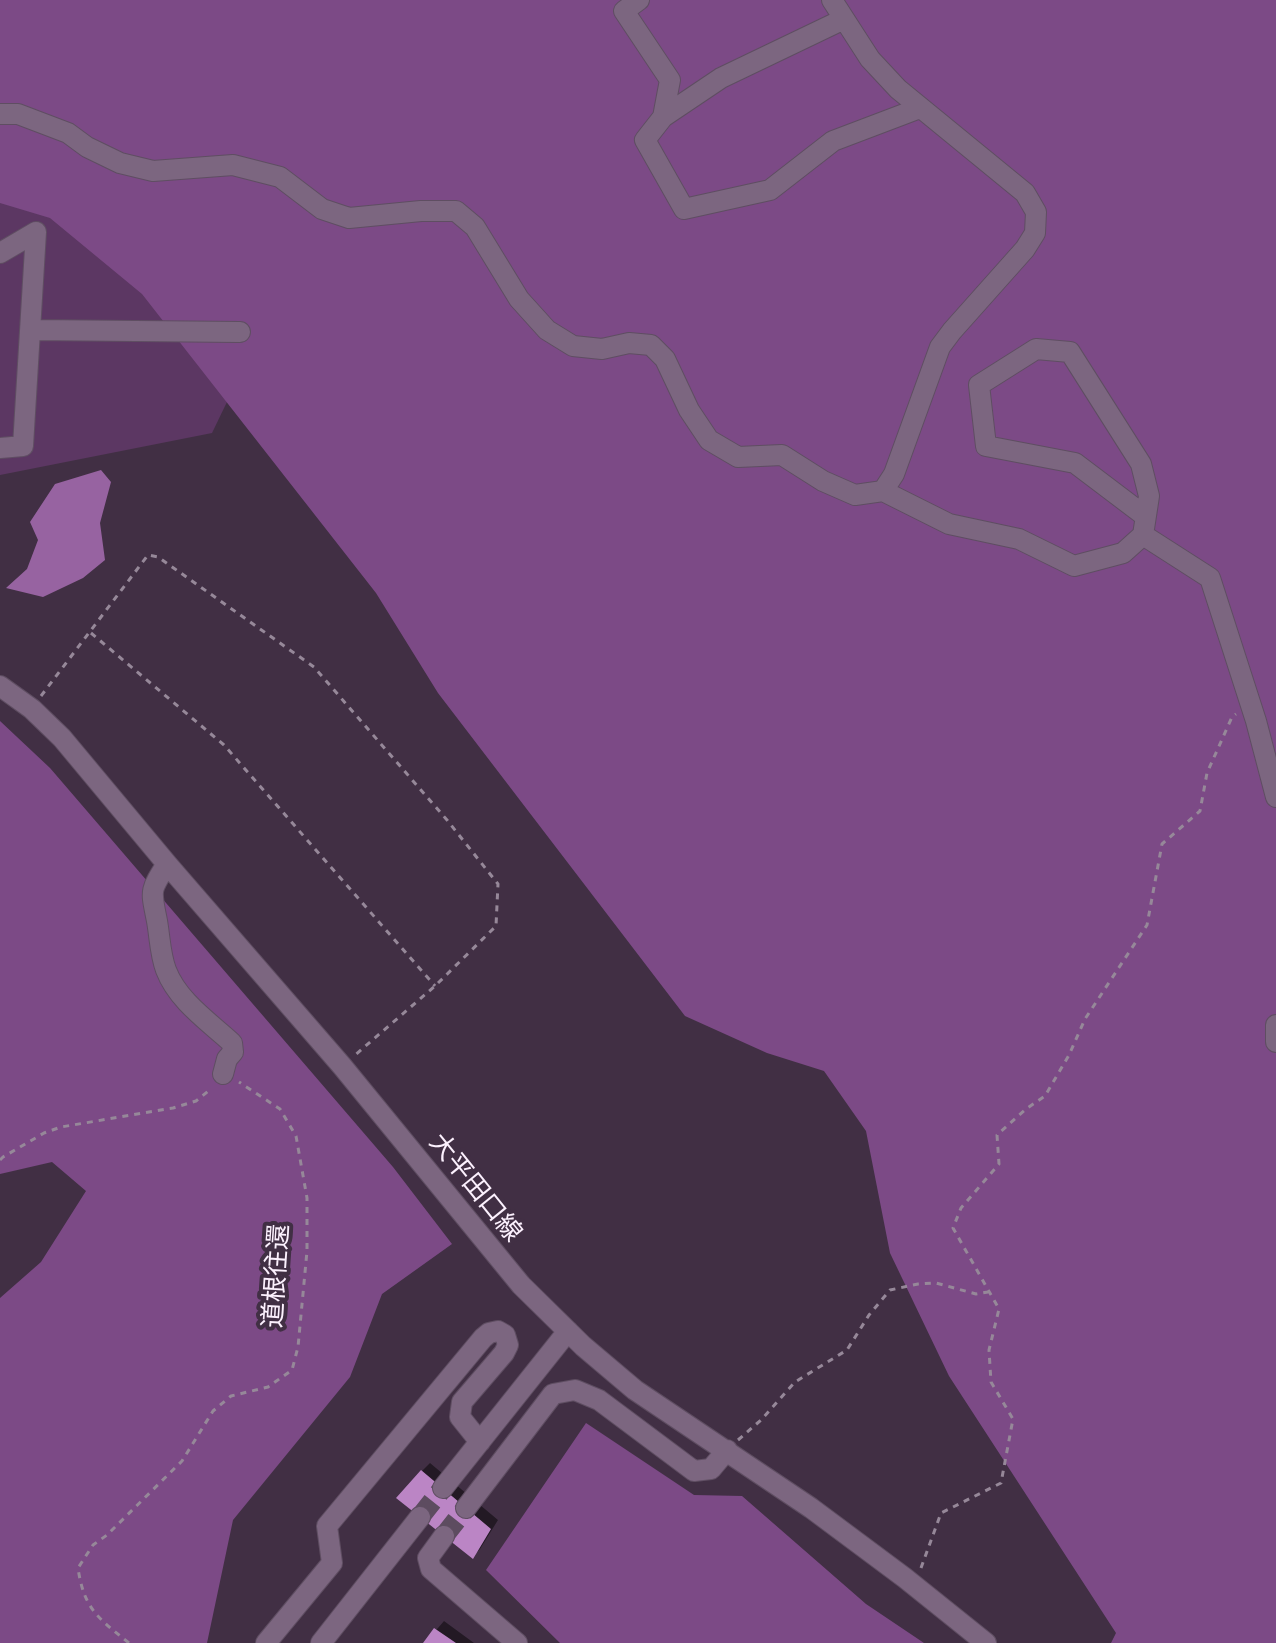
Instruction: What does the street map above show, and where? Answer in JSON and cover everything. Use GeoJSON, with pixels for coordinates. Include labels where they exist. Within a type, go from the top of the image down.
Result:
{"type":"FeatureCollection","features":[{"type":"Feature","properties":{"kind":"street"},"geometry":{"type":"LineString","coordinates":[[639,0],[624,11],[670,80],[663,117]]}},
{"type":"Feature","properties":{"kind":"street"},"geometry":{"type":"LineString","coordinates":[[832,0],[870,59],[898,89],[1025,193],[1036,212],[1035,233],[1025,249],[940,347],[894,474],[883,491]]}},
{"type":"Feature","properties":{"kind":"street"},"geometry":{"type":"LineString","coordinates":[[844,19],[721,78],[663,117],[645,140],[684,209],[770,190],[833,141],[920,108]]}},
{"type":"Feature","properties":{"kind":"street"},"geometry":{"type":"LineString","coordinates":[[0,114],[18,114],[68,133],[87,147],[120,163],[153,171],[233,165],[280,177],[322,209],[349,218],[456,211],[475,227],[519,299],[547,330],[573,346],[602,349],[629,343],[651,345],[665,359],[689,410],[709,440],[738,457],[782,455],[823,481],[855,495],[883,491],[949,524],[1019,539],[1074,566],[1123,553],[1144,525],[1149,496],[1141,464],[1070,352],[1036,349],[979,385],[986,446],[1075,463],[1144,525],[1210,578],[1250,702],[1276,797]]}},
{"type":"Feature","properties":{"kind":"street"},"geometry":{"type":"LineString","coordinates":[[0,253],[36,232],[23,446],[0,448]]}},
{"type":"Feature","properties":{"kind":"street"},"geometry":{"type":"LineString","coordinates":[[31,330],[240,332]]}},
{"type":"Feature","properties":{"kind":"street","name":"大平田口線"},"geometry":{"type":"LineString","coordinates":[[0,686],[32,709],[62,738],[342,1066],[521,1285],[568,1331],[635,1390],[811,1508],[986,1643]]}},
{"type":"Feature","properties":{"kind":"street"},"geometry":{"type":"LineString","coordinates":[[167,864],[155,882],[151,896],[165,968],[173,986],[190,1006],[232,1043],[233,1052],[227,1059],[223,1074]]}},
{"type":"Feature","properties":{"kind":"street"},"geometry":{"type":"LineString","coordinates":[[1276,1025],[1276,1042]]}},
{"type":"Feature","properties":{"kind":"street"},"geometry":{"type":"LineString","coordinates":[[266,1643],[332,1563],[327,1526],[483,1338],[498,1331],[505,1335],[508,1345],[504,1353],[462,1402],[460,1417],[480,1442]]}},
{"type":"Feature","properties":{"kind":"street"},"geometry":{"type":"LineString","coordinates":[[443,1488],[568,1331]]}},
{"type":"Feature","properties":{"kind":"street"},"geometry":{"type":"LineString","coordinates":[[466,1508],[553,1394],[575,1390],[599,1400],[694,1471],[711,1469],[727,1450]]}},
{"type":"Feature","properties":{"kind":"street"},"geometry":{"type":"LineString","coordinates":[[321,1643],[420,1517]]}},
{"type":"Feature","properties":{"kind":"street"},"geometry":{"type":"LineString","coordinates":[[444,1536],[428,1558],[431,1569],[517,1643]]}},
{"type":"Feature","properties":{"kind":"path"},"geometry":{"type":"LineString","coordinates":[[32,709],[148,555],[158,557],[314,667],[447,820],[498,884],[496,926],[435,986],[342,1066]]}},
{"type":"Feature","properties":{"kind":"path"},"geometry":{"type":"LineString","coordinates":[[91,633],[224,745],[435,986]]}},
{"type":"Feature","properties":{"kind":"path"},"geometry":{"type":"LineString","coordinates":[[914,1585],[941,1513],[1001,1483],[1013,1419],[991,1382],[989,1350],[999,1309],[953,1228],[961,1208],[999,1164],[997,1135],[1045,1096],[1085,1019],[1147,925],[1162,844],[1200,811],[1207,773],[1232,717],[1250,702]]}},
{"type":"Feature","properties":{"kind":"path"},"geometry":{"type":"LineString","coordinates":[[0,1160],[44,1133],[61,1127],[173,1108],[196,1101],[223,1074]]}},
{"type":"Feature","properties":{"kind":"path","name":"道根往還"},"geometry":{"type":"LineString","coordinates":[[129,1643],[93,1611],[81,1589],[78,1568],[93,1545],[182,1461],[213,1411],[231,1396],[268,1387],[281,1379],[292,1370],[298,1347],[307,1251],[307,1198],[296,1136],[280,1109],[223,1074]]}},
{"type":"Feature","properties":{"kind":"path"},"geometry":{"type":"LineString","coordinates":[[727,1450],[761,1420],[795,1382],[847,1350],[869,1315],[890,1290],[936,1283],[976,1294],[990,1292]]}},
{"type":"Feature","properties":{"kind":"shaded area"},"geometry":{"type":"Polygon","coordinates":[[[0,0],[1276,0],[1276,1643],[1111,1643],[1116,1633],[949,1376],[890,1253],[866,1131],[824,1071],[767,1053],[685,1016],[438,693],[376,593],[142,294],[50,218],[0,203],[0,0]]]}},
{"type":"Feature","properties":{"kind":"shaded area"},"geometry":{"type":"Polygon","coordinates":[[[0,121],[265,323],[212,433],[0,475],[0,121]]]}},
{"type":"Feature","properties":{"kind":"shaded area"},"geometry":{"type":"Polygon","coordinates":[[[101,470],[111,482],[100,523],[105,560],[83,578],[43,597],[6,588],[27,569],[38,540],[30,522],[55,484],[101,470]]]}},
{"type":"Feature","properties":{"kind":"shaded area"},"geometry":{"type":"Polygon","coordinates":[[[0,721],[50,768],[393,1167],[452,1244],[382,1294],[350,1377],[233,1520],[207,1643],[0,1643],[0,1298],[41,1262],[86,1191],[52,1162],[0,1174],[0,721]]]}},
{"type":"Feature","properties":{"kind":"shaded area"},"geometry":{"type":"Polygon","coordinates":[[[586,1423],[694,1495],[742,1496],[866,1604],[924,1643],[560,1643],[486,1570],[586,1423]]]}},
{"type":"Feature","properties":{"kind":"building"},"geometry":{"type":"Polygon","coordinates":[[[421,1470],[491,1529],[473,1559],[396,1498],[421,1470]]]}},
{"type":"Feature","properties":{"kind":"building"},"geometry":{"type":"Polygon","coordinates":[[[434,1628],[456,1643],[423,1643],[434,1628]]]}},
{"type":"Feature","properties":{"kind":"tunnel"},"geometry":{"type":"LineString","coordinates":[[420,1517],[443,1488]]}},
{"type":"Feature","properties":{"kind":"tunnel"},"geometry":{"type":"LineString","coordinates":[[444,1536],[466,1508]]}}]}
